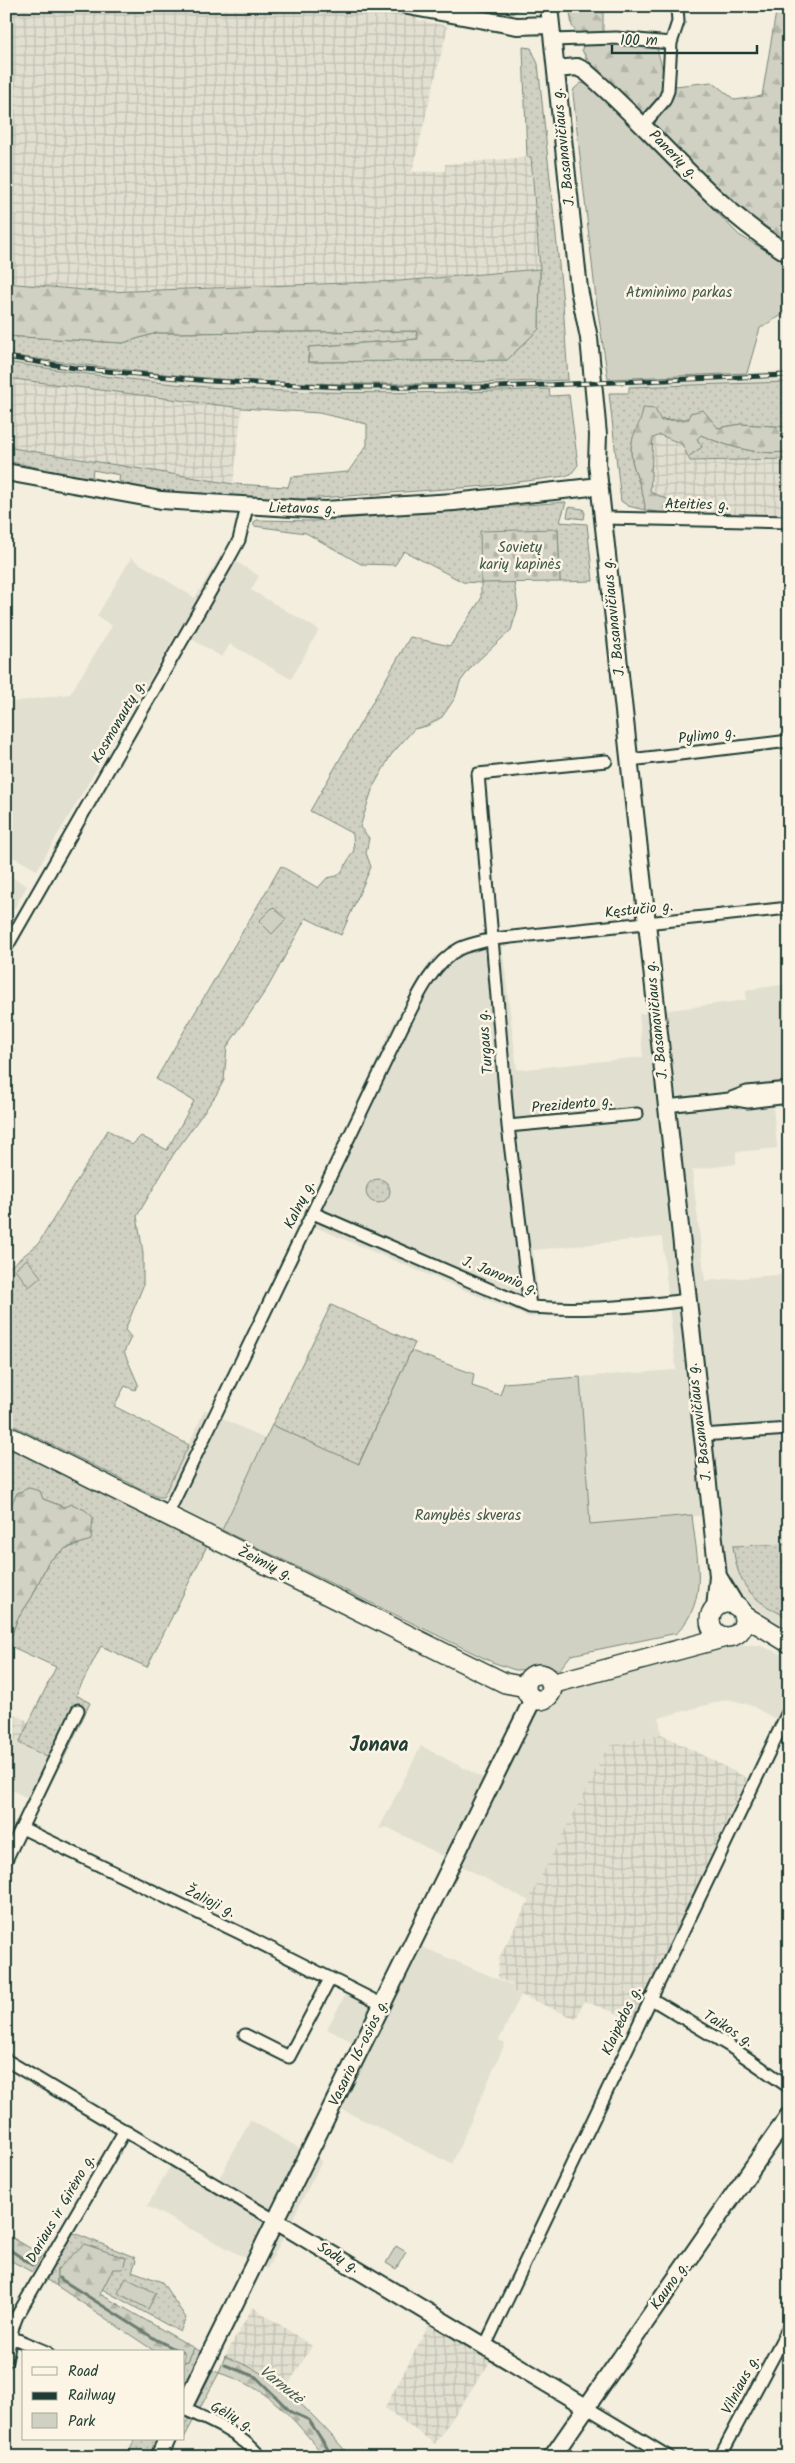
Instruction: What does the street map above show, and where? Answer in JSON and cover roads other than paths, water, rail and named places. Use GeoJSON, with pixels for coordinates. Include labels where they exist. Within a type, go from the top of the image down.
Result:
{"type":"FeatureCollection","features":[{"type":"Feature","properties":{"kind":"main road"},"geometry":{"type":"LineString","coordinates":[[408,6],[552,33]]}},
{"type":"Feature","properties":{"kind":"main road","name":"J. Basanavičiaus g."},"geometry":{"type":"LineString","coordinates":[[549,6],[579,289],[589,338],[598,435],[597,463],[718,1576],[713,1614]]}},
{"type":"Feature","properties":{"kind":"main road","name":"Panerių g."},"geometry":{"type":"LineString","coordinates":[[556,69],[577,67],[585,71],[643,125],[723,205],[766,240],[789,254]]}},
{"type":"Feature","properties":{"kind":"main road","name":"Lietavos g."},"geometry":{"type":"LineString","coordinates":[[6,472],[161,500],[247,507],[340,510],[454,502],[600,486]]}},
{"type":"Feature","properties":{"kind":"main road","name":"Žeimių g."},"geometry":{"type":"LineString","coordinates":[[6,1435],[505,1683],[530,1693]]}},
{"type":"Feature","properties":{"kind":"main road","name":"J. Basanavičiaus g."},"geometry":{"type":"LineString","coordinates":[[718,1576],[740,1610]]}},
{"type":"Feature","properties":{"kind":"main road"},"geometry":{"type":"LineString","coordinates":[[680,1650],[713,1614],[725,1604],[740,1610],[788,1643]]}},
{"type":"Feature","properties":{"kind":"main road"},"geometry":{"type":"LineString","coordinates":[[530,1693],[541,1700],[548,1695],[551,1684],[731,1636],[743,1626],[740,1610]]}},
{"type":"Feature","properties":{"kind":"main road"},"geometry":{"type":"LineString","coordinates":[[713,1614],[713,1629],[731,1636],[788,1643]]}},
{"type":"Feature","properties":{"kind":"main road","name":"Vasario 16-osios g."},"geometry":{"type":"LineString","coordinates":[[185,2406],[383,2005],[530,1693]]}},
{"type":"Feature","properties":{"kind":"main road","name":"Kauno g."},"geometry":{"type":"LineString","coordinates":[[552,2457],[789,2115]]}},
{"type":"Feature","properties":{"kind":"main road","name":"Sodų g."},"geometry":{"type":"LineString","coordinates":[[276,2221],[586,2406]]}},
{"type":"Feature","properties":{"kind":"main road"},"geometry":{"type":"LineString","coordinates":[[159,2457],[167,2440]]}},
{"type":"Feature","properties":{"kind":"street"},"geometry":{"type":"LineString","coordinates":[[643,125],[664,101],[668,91],[670,43],[678,22],[677,6]]}},
{"type":"Feature","properties":{"kind":"street"},"geometry":{"type":"LineString","coordinates":[[552,33],[670,43]]}},
{"type":"Feature","properties":{"kind":"street","name":"Kosmonautų g."},"geometry":{"type":"LineString","coordinates":[[6,948],[231,555],[243,528],[247,507]]}},
{"type":"Feature","properties":{"kind":"street","name":"Ateities g."},"geometry":{"type":"LineString","coordinates":[[604,518],[789,522]]}},
{"type":"Feature","properties":{"kind":"street","name":"Pylimo g."},"geometry":{"type":"LineString","coordinates":[[630,760],[789,741]]}},
{"type":"Feature","properties":{"kind":"street","name":"Turgaus g."},"geometry":{"type":"LineString","coordinates":[[530,1307],[508,1126],[478,774],[606,761]]}},
{"type":"Feature","properties":{"kind":"street","name":"Kęstučio g."},"geometry":{"type":"LineString","coordinates":[[493,939],[789,908]]}},
{"type":"Feature","properties":{"kind":"street","name":"Kalnų g."},"geometry":{"type":"LineString","coordinates":[[167,1515],[424,985],[441,964],[459,949],[493,939]]}},
{"type":"Feature","properties":{"kind":"street"},"geometry":{"type":"LineString","coordinates":[[666,1106],[729,1098],[747,1092],[789,1088]]}},
{"type":"Feature","properties":{"kind":"street"},"geometry":{"type":"LineString","coordinates":[[729,1098],[748,1102],[789,1097]]}},
{"type":"Feature","properties":{"kind":"street","name":"Prezidento g."},"geometry":{"type":"LineString","coordinates":[[508,1126],[637,1114]]}},
{"type":"Feature","properties":{"kind":"street","name":"J. Janonio g."},"geometry":{"type":"LineString","coordinates":[[313,1213],[530,1307],[560,1309],[630,1307],[687,1300]]}},
{"type":"Feature","properties":{"kind":"street"},"geometry":{"type":"LineString","coordinates":[[702,1435],[789,1429]]}},
{"type":"Feature","properties":{"kind":"street"},"geometry":{"type":"LineString","coordinates":[[6,1860],[78,1710]]}},
{"type":"Feature","properties":{"kind":"street","name":"Klaipėdos g."},"geometry":{"type":"LineString","coordinates":[[485,2346],[789,1710]]}},
{"type":"Feature","properties":{"kind":"street","name":"Žalioji g."},"geometry":{"type":"LineString","coordinates":[[22,1828],[240,1933],[383,2005]]}},
{"type":"Feature","properties":{"kind":"street"},"geometry":{"type":"LineString","coordinates":[[245,2035],[289,2057],[330,1979]]}},
{"type":"Feature","properties":{"kind":"street","name":"Taikos g."},"geometry":{"type":"LineString","coordinates":[[650,1998],[728,2046],[789,2087]]}},
{"type":"Feature","properties":{"kind":"street","name":"Sodų g."},"geometry":{"type":"LineString","coordinates":[[6,2060],[276,2221]]}},
{"type":"Feature","properties":{"kind":"street","name":"Dariaus ir Girėno g."},"geometry":{"type":"LineString","coordinates":[[6,2361],[8,2336],[17,2316],[125,2130]]}},
{"type":"Feature","properties":{"kind":"street","name":"Vilniaus g."},"geometry":{"type":"LineString","coordinates":[[720,2457],[789,2327]]}},
{"type":"Feature","properties":{"kind":"street"},"geometry":{"type":"LineString","coordinates":[[8,2336],[42,2350]]}},
{"type":"Feature","properties":{"kind":"street","name":"Sodų g."},"geometry":{"type":"LineString","coordinates":[[586,2406],[668,2457]]}},
{"type":"Feature","properties":{"kind":"street","name":"Gėlių g."},"geometry":{"type":"LineString","coordinates":[[185,2408],[215,2423],[251,2446],[261,2457]]}},
{"type":"Feature","properties":{"kind":"waterway","name":"Varnutė"},"geometry":{"type":"LineString","coordinates":[[6,2247],[32,2265]]}},
{"type":"Feature","properties":{"kind":"waterway","name":"Varnutė"},"geometry":{"type":"LineString","coordinates":[[59,2278],[155,2339],[177,2350]]}},
{"type":"Feature","properties":{"kind":"waterway","name":"Varnutė"},"geometry":{"type":"LineString","coordinates":[[225,2365],[256,2377],[291,2412],[309,2420],[333,2457]]}},
{"type":"Feature","properties":{"kind":"railway"},"geometry":{"type":"LineString","coordinates":[[6,357],[75,368],[209,381],[344,387],[497,387],[789,375]]}},
{"type":"Feature","properties":{"kind":"district","name":"Jonava"},"geometry":{"type":"Point","coordinates":[379,1746]}},
{"type":"Feature","properties":{"kind":"park label","name":"Atminimo parkas"},"geometry":{"type":"Point","coordinates":[679,293]}},
{"type":"Feature","properties":{"kind":"park label","name":"Sovietų karių kapinės"},"geometry":{"type":"Point","coordinates":[520,556]}},
{"type":"Feature","properties":{"kind":"park label","name":"Ramybės skveras"},"geometry":{"type":"Point","coordinates":[468,1516]}}]}
